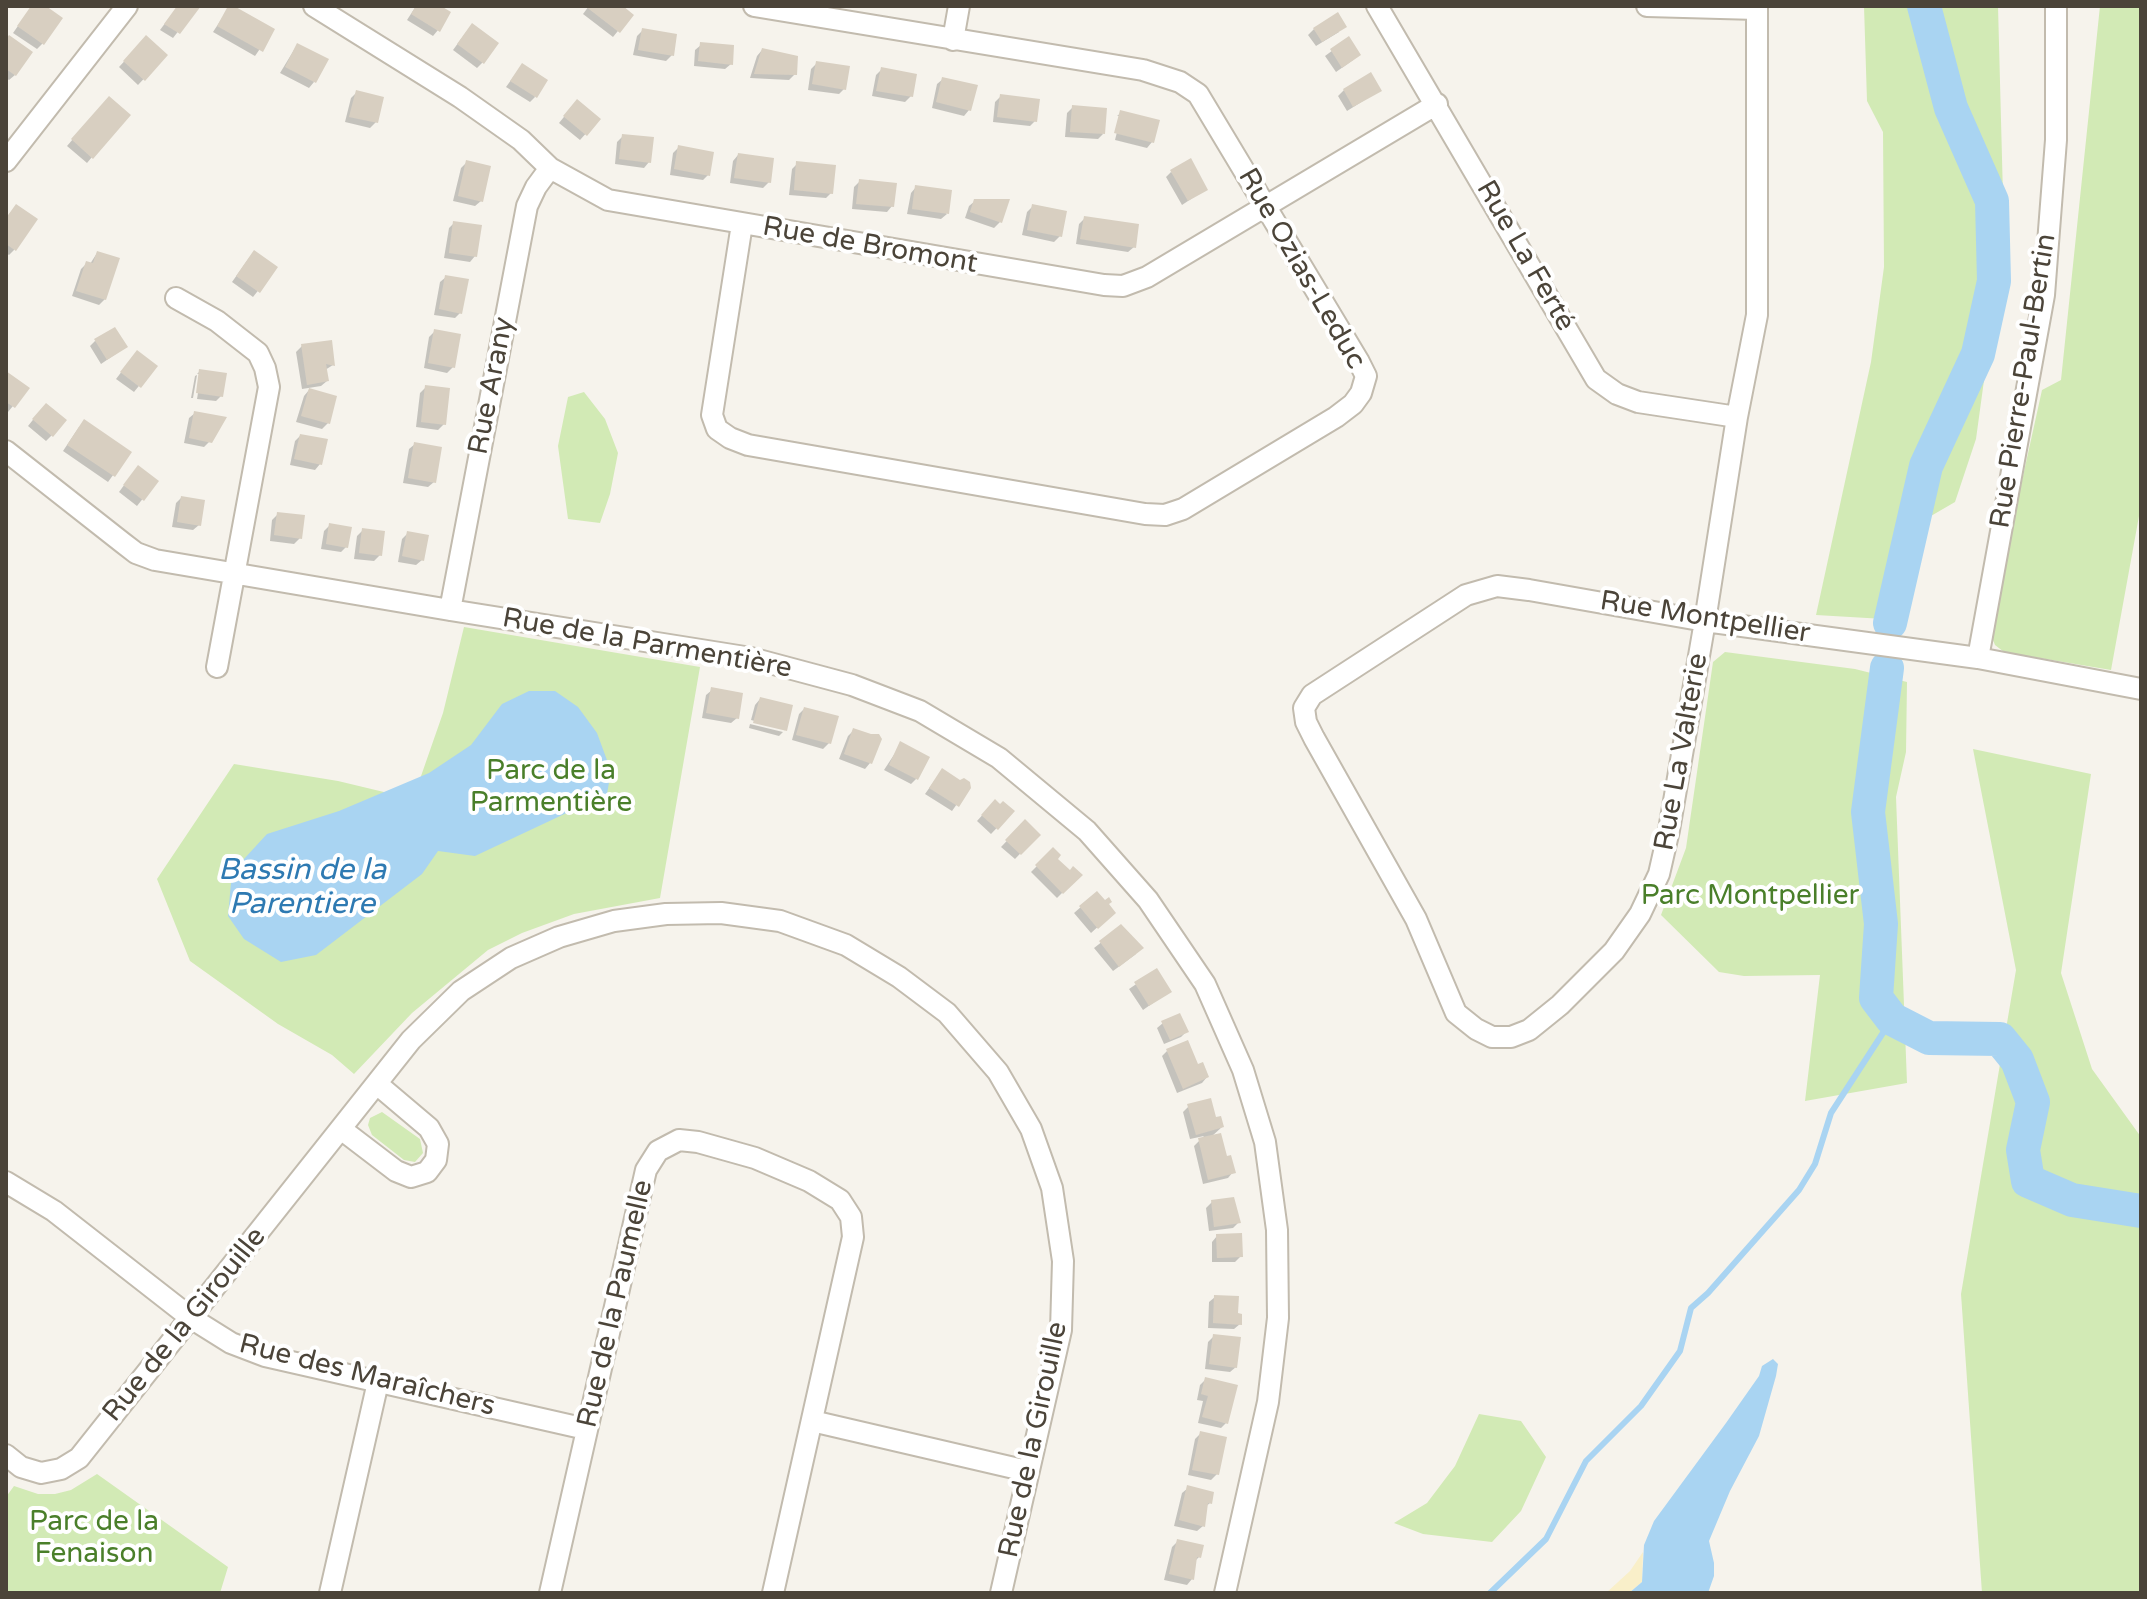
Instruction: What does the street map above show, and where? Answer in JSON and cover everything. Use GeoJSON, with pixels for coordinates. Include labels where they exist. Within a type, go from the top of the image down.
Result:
{"type":"FeatureCollection","features":[{"type":"Feature","properties":{"kind":"street"},"geometry":{"type":"LineString","coordinates":[[6,161],[127,6]]}},
{"type":"Feature","properties":{"kind":"street","name":"Rue de Bromont"},"geometry":{"type":"LineString","coordinates":[[314,6],[460,97],[521,140],[550,168],[608,200],[1104,285],[1123,286],[1147,277],[1437,104]]}},
{"type":"Feature","properties":{"kind":"street","name":"Rue Ozias-Leduc"},"geometry":{"type":"LineString","coordinates":[[742,224],[713,392],[712,415],[717,429],[748,445],[1165,515],[1183,509],[1336,417],[1353,404],[1361,393],[1366,376],[1198,94],[1180,82],[1143,70],[754,6]]}},
{"type":"Feature","properties":{"kind":"street"},"geometry":{"type":"LineString","coordinates":[[953,40],[959,6]]}},
{"type":"Feature","properties":{"kind":"street","name":"Rue La Ferté"},"geometry":{"type":"LineString","coordinates":[[1377,6],[1596,379],[1617,394],[1638,402],[1737,417]]}},
{"type":"Feature","properties":{"kind":"street"},"geometry":{"type":"LineString","coordinates":[[1647,6],[1757,8]]}},
{"type":"Feature","properties":{"kind":"street","name":"Rue Pierre-Paul-Bertin"},"geometry":{"type":"LineString","coordinates":[[1978,658],[2044,295],[2056,140],[2056,6]]}},
{"type":"Feature","properties":{"kind":"street","name":"Rue La Valterie"},"geometry":{"type":"LineString","coordinates":[[1304,708],[1306,722],[1314,738],[1416,919],[1456,1013],[1476,1029],[1492,1037],[1511,1037],[1529,1030],[1560,1005],[1614,951],[1640,914],[1659,874],[1669,830],[1737,417],[1757,315],[1757,8]]}},
{"type":"Feature","properties":{"kind":"street","name":"Rue Arany"},"geometry":{"type":"LineString","coordinates":[[450,610],[527,206],[550,168]]}},
{"type":"Feature","properties":{"kind":"street"},"geometry":{"type":"LineString","coordinates":[[176,298],[217,321],[258,353],[269,387],[217,667]]}},
{"type":"Feature","properties":{"kind":"street","name":"Rue de la Parmentière"},"geometry":{"type":"LineString","coordinates":[[6,451],[136,553],[155,560],[751,658],[852,685],[920,711],[999,758],[1087,831],[1148,900],[1205,984],[1243,1070],[1265,1142],[1277,1230],[1278,1318],[1268,1402],[1225,1593]]}},
{"type":"Feature","properties":{"kind":"street","name":"Rue Montpellier"},"geometry":{"type":"LineString","coordinates":[[1304,708],[1312,695],[1453,603],[1466,595],[1497,586],[1705,621],[1978,658],[2141,689]]}},
{"type":"Feature","properties":{"kind":"street","name":"Rue de la Girouille"},"geometry":{"type":"LineString","coordinates":[[6,1455],[21,1467],[41,1473],[61,1469],[79,1458],[411,1040],[461,991],[511,958],[559,937],[614,921],[666,914],[721,913],[780,921],[846,945],[899,977],[947,1013],[998,1072],[1031,1129],[1052,1188],[1063,1261],[1061,1330],[1001,1593]]}},
{"type":"Feature","properties":{"kind":"street"},"geometry":{"type":"LineString","coordinates":[[341,1129],[396,1171],[411,1177],[427,1172],[436,1160],[438,1144],[429,1128],[377,1084]]}},
{"type":"Feature","properties":{"kind":"street","name":"Rue de la Paumelle"},"geometry":{"type":"LineString","coordinates":[[550,1593],[646,1170],[658,1151],[679,1140],[698,1142],[755,1158],[809,1181],[840,1200],[851,1217],[853,1237],[812,1421]]}},
{"type":"Feature","properties":{"kind":"street","name":"Rue des Maraîchers"},"geometry":{"type":"LineString","coordinates":[[6,1182],[54,1211],[191,1318],[231,1343],[265,1356],[586,1429]]}},
{"type":"Feature","properties":{"kind":"street"},"geometry":{"type":"LineString","coordinates":[[330,1593],[378,1382]]}},
{"type":"Feature","properties":{"kind":"street"},"geometry":{"type":"LineString","coordinates":[[773,1593],[812,1421],[1027,1471]]}},
{"type":"Feature","properties":{"kind":"green space"},"geometry":{"type":"Polygon","coordinates":[[[1864,6],[1998,6],[2004,234],[1976,439],[1955,502],[1912,527],[1884,619],[1816,615],[1871,362],[1884,267],[1883,132],[1867,101],[1864,6]]]}},
{"type":"Feature","properties":{"kind":"green space"},"geometry":{"type":"Polygon","coordinates":[[[2100,6],[2141,6],[2141,505],[2111,670],[2004,652],[1995,645],[1989,630],[2042,390],[2061,380],[2100,6]]]}},
{"type":"Feature","properties":{"kind":"green space"},"geometry":{"type":"Polygon","coordinates":[[[584,392],[605,419],[618,453],[610,494],[600,523],[568,519],[558,446],[568,397],[584,392]]]}},
{"type":"Feature","properties":{"kind":"green space","name":"Parc de la Parmentière"},"geometry":{"type":"Polygon","coordinates":[[[464,627],[700,667],[660,898],[574,914],[522,933],[488,950],[412,1013],[354,1074],[332,1055],[278,1024],[190,961],[157,879],[234,764],[338,781],[413,799],[443,713],[464,627]]]}},
{"type":"Feature","properties":{"kind":"green space","name":"Parc Montpellier"},"geometry":{"type":"Polygon","coordinates":[[[1725,652],[1855,669],[1907,682],[1906,752],[1896,797],[1907,1083],[1805,1101],[1820,975],[1744,976],[1719,972],[1661,915],[1686,848],[1713,662],[1725,652]]]}},
{"type":"Feature","properties":{"kind":"green space"},"geometry":{"type":"Polygon","coordinates":[[[1973,749],[2091,774],[2061,973],[2092,1069],[2141,1137],[2141,1593],[1982,1593],[1961,1294],[2016,970],[1973,749]]]}},
{"type":"Feature","properties":{"kind":"green space"},"geometry":{"type":"Polygon","coordinates":[[[382,1112],[420,1139],[423,1153],[415,1162],[404,1160],[372,1135],[368,1125],[370,1118],[382,1112]]]}},
{"type":"Feature","properties":{"kind":"green space"},"geometry":{"type":"Polygon","coordinates":[[[1479,1414],[1521,1421],[1546,1457],[1521,1511],[1492,1542],[1423,1534],[1394,1523],[1427,1503],[1455,1466],[1479,1414]]]}},
{"type":"Feature","properties":{"kind":"green space","name":"Parc de la Fenaison"},"geometry":{"type":"Polygon","coordinates":[[[97,1474],[228,1567],[220,1593],[6,1593],[6,1497],[14,1486],[38,1494],[55,1494],[71,1490],[97,1474]]]}},
{"type":"Feature","properties":{"kind":"sand"},"geometry":{"type":"Polygon","coordinates":[[[1643,1552],[1642,1582],[1629,1593],[1606,1593],[1630,1571],[1643,1552]]]}},
{"type":"Feature","properties":{"kind":"water","name":"Bassin de la Parentiere"},"geometry":{"type":"Polygon","coordinates":[[[529,691],[555,691],[578,707],[597,733],[611,771],[607,794],[475,856],[438,851],[422,874],[316,955],[281,962],[244,939],[228,916],[232,872],[267,834],[339,811],[429,773],[471,745],[502,704],[529,691]]]}},
{"type":"Feature","properties":{"kind":"water"},"geometry":{"type":"Polygon","coordinates":[[[1773,1359],[1778,1364],[1776,1376],[1759,1436],[1730,1491],[1709,1541],[1714,1576],[1708,1593],[1629,1593],[1642,1582],[1644,1545],[1654,1521],[1759,1376],[1762,1366],[1773,1359]]]}},
{"type":"Feature","properties":{"kind":"building"},"geometry":{"type":"Polygon","coordinates":[[[31,6],[46,6],[63,18],[44,45],[17,26],[31,6]]]}},
{"type":"Feature","properties":{"kind":"building"},"geometry":{"type":"Polygon","coordinates":[[[177,6],[201,6],[180,34],[164,24],[177,6]]]}},
{"type":"Feature","properties":{"kind":"building"},"geometry":{"type":"Polygon","coordinates":[[[228,6],[234,6],[275,29],[263,52],[217,26],[228,6]]]}},
{"type":"Feature","properties":{"kind":"building"},"geometry":{"type":"Polygon","coordinates":[[[416,6],[441,6],[451,12],[440,32],[411,14],[416,6]]]}},
{"type":"Feature","properties":{"kind":"building"},"geometry":{"type":"Polygon","coordinates":[[[585,6],[623,6],[634,15],[620,33],[585,6]]]}},
{"type":"Feature","properties":{"kind":"building"},"geometry":{"type":"Polygon","coordinates":[[[1338,12],[1347,27],[1322,42],[1313,28],[1338,12]]]}},
{"type":"Feature","properties":{"kind":"building"},"geometry":{"type":"Polygon","coordinates":[[[472,23],[499,43],[484,64],[457,44],[472,23]]]}},
{"type":"Feature","properties":{"kind":"building"},"geometry":{"type":"Polygon","coordinates":[[[642,28],[677,34],[674,56],[638,50],[642,28]]]}},
{"type":"Feature","properties":{"kind":"building"},"geometry":{"type":"Polygon","coordinates":[[[9,35],[33,52],[16,76],[6,69],[6,39],[9,35]]]}},
{"type":"Feature","properties":{"kind":"building"},"geometry":{"type":"Polygon","coordinates":[[[146,35],[168,55],[145,81],[123,61],[146,35]]]}},
{"type":"Feature","properties":{"kind":"building"},"geometry":{"type":"Polygon","coordinates":[[[1349,36],[1361,55],[1342,68],[1330,49],[1349,36]]]}},
{"type":"Feature","properties":{"kind":"building"},"geometry":{"type":"Polygon","coordinates":[[[700,42],[734,45],[733,65],[698,61],[700,42]]]}},
{"type":"Feature","properties":{"kind":"building"},"geometry":{"type":"Polygon","coordinates":[[[297,43],[329,59],[316,83],[285,67],[297,43]]]}},
{"type":"Feature","properties":{"kind":"building"},"geometry":{"type":"Polygon","coordinates":[[[762,48],[798,56],[797,75],[754,74],[762,48]]]}},
{"type":"Feature","properties":{"kind":"building"},"geometry":{"type":"Polygon","coordinates":[[[816,61],[850,66],[846,90],[812,84],[816,61]]]}},
{"type":"Feature","properties":{"kind":"building"},"geometry":{"type":"Polygon","coordinates":[[[522,63],[548,80],[537,98],[510,81],[522,63]]]}},
{"type":"Feature","properties":{"kind":"building"},"geometry":{"type":"Polygon","coordinates":[[[881,67],[917,74],[913,97],[876,91],[881,67]]]}},
{"type":"Feature","properties":{"kind":"building"},"geometry":{"type":"Polygon","coordinates":[[[1371,72],[1382,91],[1353,107],[1343,89],[1371,72]]]}},
{"type":"Feature","properties":{"kind":"building"},"geometry":{"type":"Polygon","coordinates":[[[942,77],[978,85],[971,111],[936,102],[942,77]]]}},
{"type":"Feature","properties":{"kind":"building"},"geometry":{"type":"Polygon","coordinates":[[[356,90],[384,97],[378,123],[349,117],[356,90]]]}},
{"type":"Feature","properties":{"kind":"building"},"geometry":{"type":"Polygon","coordinates":[[[1000,94],[1040,99],[1037,122],[997,117],[1000,94]]]}},
{"type":"Feature","properties":{"kind":"building"},"geometry":{"type":"Polygon","coordinates":[[[109,96],[131,115],[93,159],[71,139],[109,96]]]}},
{"type":"Feature","properties":{"kind":"building"},"geometry":{"type":"Polygon","coordinates":[[[577,99],[601,119],[587,136],[563,116],[577,99]]]}},
{"type":"Feature","properties":{"kind":"building"},"geometry":{"type":"Polygon","coordinates":[[[1072,105],[1107,108],[1105,134],[1070,132],[1072,105]]]}},
{"type":"Feature","properties":{"kind":"building"},"geometry":{"type":"Polygon","coordinates":[[[1120,110],[1160,120],[1154,143],[1114,133],[1120,110]]]}},
{"type":"Feature","properties":{"kind":"building"},"geometry":{"type":"Polygon","coordinates":[[[622,134],[654,137],[651,163],[619,159],[622,134]]]}},
{"type":"Feature","properties":{"kind":"building"},"geometry":{"type":"Polygon","coordinates":[[[678,145],[714,152],[710,176],[674,169],[678,145]]]}},
{"type":"Feature","properties":{"kind":"building"},"geometry":{"type":"Polygon","coordinates":[[[738,153],[774,158],[771,183],[734,178],[738,153]]]}},
{"type":"Feature","properties":{"kind":"building"},"geometry":{"type":"Polygon","coordinates":[[[1191,158],[1208,190],[1188,201],[1170,170],[1191,158]]]}},
{"type":"Feature","properties":{"kind":"building"},"geometry":{"type":"Polygon","coordinates":[[[466,160],[491,166],[483,202],[458,196],[466,160]]]}},
{"type":"Feature","properties":{"kind":"building"},"geometry":{"type":"Polygon","coordinates":[[[796,161],[836,165],[833,194],[794,190],[796,161]]]}},
{"type":"Feature","properties":{"kind":"building"},"geometry":{"type":"Polygon","coordinates":[[[859,179],[897,183],[894,207],[856,204],[859,179]]]}},
{"type":"Feature","properties":{"kind":"building"},"geometry":{"type":"Polygon","coordinates":[[[915,185],[952,190],[949,214],[912,209],[915,185]]]}},
{"type":"Feature","properties":{"kind":"building"},"geometry":{"type":"Polygon","coordinates":[[[974,199],[1010,199],[1002,223],[970,212],[974,199]]]}},
{"type":"Feature","properties":{"kind":"building"},"geometry":{"type":"Polygon","coordinates":[[[16,204],[38,219],[16,251],[6,244],[6,218],[16,204]]]}},
{"type":"Feature","properties":{"kind":"building"},"geometry":{"type":"Polygon","coordinates":[[[1032,204],[1067,211],[1062,237],[1027,230],[1032,204]]]}},
{"type":"Feature","properties":{"kind":"building"},"geometry":{"type":"Polygon","coordinates":[[[1084,216],[1139,224],[1136,248],[1080,239],[1084,216]]]}},
{"type":"Feature","properties":{"kind":"building"},"geometry":{"type":"Polygon","coordinates":[[[453,221],[482,225],[477,257],[449,253],[453,221]]]}},
{"type":"Feature","properties":{"kind":"building"},"geometry":{"type":"Polygon","coordinates":[[[254,250],[278,267],[260,293],[236,276],[254,250]]]}},
{"type":"Feature","properties":{"kind":"building"},"geometry":{"type":"Polygon","coordinates":[[[97,251],[120,258],[106,300],[76,291],[86,261],[93,263],[97,251]]]}},
{"type":"Feature","properties":{"kind":"building"},"geometry":{"type":"Polygon","coordinates":[[[445,275],[469,279],[462,314],[439,309],[445,275]]]}},
{"type":"Feature","properties":{"kind":"building"},"geometry":{"type":"Polygon","coordinates":[[[115,327],[128,347],[107,360],[94,339],[115,327]]]}},
{"type":"Feature","properties":{"kind":"building"},"geometry":{"type":"Polygon","coordinates":[[[434,329],[461,334],[455,368],[428,363],[434,329]]]}},
{"type":"Feature","properties":{"kind":"building"},"geometry":{"type":"Polygon","coordinates":[[[332,340],[335,366],[326,364],[329,381],[307,385],[301,344],[332,340]]]}},
{"type":"Feature","properties":{"kind":"building"},"geometry":{"type":"Polygon","coordinates":[[[137,350],[158,366],[141,388],[120,372],[137,350]]]}},
{"type":"Feature","properties":{"kind":"building"},"geometry":{"type":"Polygon","coordinates":[[[199,369],[227,373],[223,397],[196,393],[199,369]]]}},
{"type":"Feature","properties":{"kind":"building"},"geometry":{"type":"Polygon","coordinates":[[[6,371],[30,388],[15,408],[6,402],[6,371]]]}},
{"type":"Feature","properties":{"kind":"building"},"geometry":{"type":"Polygon","coordinates":[[[425,385],[450,388],[446,425],[421,422],[425,385]]]}},
{"type":"Feature","properties":{"kind":"building"},"geometry":{"type":"Polygon","coordinates":[[[309,388],[337,396],[330,424],[301,416],[309,388]]]}},
{"type":"Feature","properties":{"kind":"building"},"geometry":{"type":"Polygon","coordinates":[[[46,403],[67,420],[53,437],[32,419],[46,403]]]}},
{"type":"Feature","properties":{"kind":"building"},"geometry":{"type":"Polygon","coordinates":[[[194,411],[227,417],[212,443],[189,438],[194,411]]]}},
{"type":"Feature","properties":{"kind":"building"},"geometry":{"type":"Polygon","coordinates":[[[84,419],[132,452],[115,477],[67,445],[84,419]]]}},
{"type":"Feature","properties":{"kind":"building"},"geometry":{"type":"Polygon","coordinates":[[[300,434],[328,439],[322,465],[294,459],[300,434]]]}},
{"type":"Feature","properties":{"kind":"building"},"geometry":{"type":"Polygon","coordinates":[[[414,442],[442,447],[436,483],[408,478],[414,442]]]}},
{"type":"Feature","properties":{"kind":"building"},"geometry":{"type":"Polygon","coordinates":[[[138,465],[159,481],[144,501],[123,485],[138,465]]]}},
{"type":"Feature","properties":{"kind":"building"},"geometry":{"type":"Polygon","coordinates":[[[181,496],[205,500],[201,526],[177,522],[181,496]]]}},
{"type":"Feature","properties":{"kind":"building"},"geometry":{"type":"Polygon","coordinates":[[[277,512],[305,515],[302,539],[274,535],[277,512]]]}},
{"type":"Feature","properties":{"kind":"building"},"geometry":{"type":"Polygon","coordinates":[[[329,523],[352,527],[348,548],[326,544],[329,523]]]}},
{"type":"Feature","properties":{"kind":"building"},"geometry":{"type":"Polygon","coordinates":[[[362,528],[385,531],[382,556],[359,553],[362,528]]]}},
{"type":"Feature","properties":{"kind":"building"},"geometry":{"type":"Polygon","coordinates":[[[407,531],[429,535],[424,561],[402,556],[407,531]]]}},
{"type":"Feature","properties":{"kind":"building"},"geometry":{"type":"Polygon","coordinates":[[[711,687],[743,693],[739,719],[706,713],[711,687]]]}},
{"type":"Feature","properties":{"kind":"building"},"geometry":{"type":"Polygon","coordinates":[[[760,697],[793,705],[787,731],[753,723],[760,697]]]}},
{"type":"Feature","properties":{"kind":"building"},"geometry":{"type":"Polygon","coordinates":[[[804,707],[839,716],[831,744],[796,735],[804,707]]]}},
{"type":"Feature","properties":{"kind":"building"},"geometry":{"type":"Polygon","coordinates":[[[853,728],[879,734],[882,739],[872,764],[844,754],[853,728]]]}},
{"type":"Feature","properties":{"kind":"building"},"geometry":{"type":"Polygon","coordinates":[[[900,741],[930,757],[918,780],[889,765],[900,741]]]}},
{"type":"Feature","properties":{"kind":"building"},"geometry":{"type":"Polygon","coordinates":[[[942,768],[960,780],[964,778],[970,782],[971,788],[959,807],[929,788],[942,768]]]}},
{"type":"Feature","properties":{"kind":"building"},"geometry":{"type":"Polygon","coordinates":[[[995,799],[1000,804],[1003,801],[1015,811],[998,830],[981,815],[995,799]]]}},
{"type":"Feature","properties":{"kind":"building"},"geometry":{"type":"Polygon","coordinates":[[[1025,819],[1041,835],[1021,855],[1005,840],[1025,819]]]}},
{"type":"Feature","properties":{"kind":"building"},"geometry":{"type":"Polygon","coordinates":[[[1053,847],[1061,855],[1058,859],[1070,870],[1073,866],[1083,875],[1063,894],[1035,865],[1053,847]]]}},
{"type":"Feature","properties":{"kind":"building"},"geometry":{"type":"Polygon","coordinates":[[[1097,891],[1105,900],[1109,897],[1112,902],[1109,904],[1116,913],[1098,929],[1079,906],[1097,891]]]}},
{"type":"Feature","properties":{"kind":"building"},"geometry":{"type":"Polygon","coordinates":[[[1121,924],[1144,948],[1119,967],[1099,941],[1121,924]]]}},
{"type":"Feature","properties":{"kind":"building"},"geometry":{"type":"Polygon","coordinates":[[[1157,968],[1172,992],[1149,1006],[1134,982],[1157,968]]]}},
{"type":"Feature","properties":{"kind":"building"},"geometry":{"type":"Polygon","coordinates":[[[1180,1013],[1189,1032],[1170,1040],[1161,1021],[1180,1013]]]}},
{"type":"Feature","properties":{"kind":"building"},"geometry":{"type":"Polygon","coordinates":[[[1188,1040],[1198,1064],[1203,1062],[1209,1077],[1183,1089],[1166,1049],[1188,1040]]]}},
{"type":"Feature","properties":{"kind":"building"},"geometry":{"type":"Polygon","coordinates":[[[1211,1098],[1216,1117],[1221,1116],[1224,1127],[1196,1135],[1187,1104],[1211,1098]]]}},
{"type":"Feature","properties":{"kind":"building"},"geometry":{"type":"Polygon","coordinates":[[[1221,1133],[1227,1156],[1231,1155],[1236,1173],[1208,1180],[1198,1138],[1221,1133]]]}},
{"type":"Feature","properties":{"kind":"building"},"geometry":{"type":"Polygon","coordinates":[[[1234,1197],[1241,1223],[1214,1227],[1211,1200],[1234,1197]]]}},
{"type":"Feature","properties":{"kind":"building"},"geometry":{"type":"Polygon","coordinates":[[[1242,1233],[1243,1257],[1217,1258],[1216,1234],[1242,1233]]]}},
{"type":"Feature","properties":{"kind":"building"},"geometry":{"type":"Polygon","coordinates":[[[1214,1295],[1239,1296],[1238,1313],[1242,1314],[1242,1325],[1213,1323],[1214,1295]]]}},
{"type":"Feature","properties":{"kind":"building"},"geometry":{"type":"Polygon","coordinates":[[[1213,1334],[1241,1337],[1237,1368],[1209,1364],[1213,1334]]]}},
{"type":"Feature","properties":{"kind":"building"},"geometry":{"type":"Polygon","coordinates":[[[1205,1377],[1238,1385],[1228,1424],[1202,1417],[1208,1396],[1201,1394],[1205,1377]]]}},
{"type":"Feature","properties":{"kind":"building"},"geometry":{"type":"Polygon","coordinates":[[[1200,1431],[1227,1437],[1219,1475],[1192,1470],[1200,1431]]]}},
{"type":"Feature","properties":{"kind":"building"},"geometry":{"type":"Polygon","coordinates":[[[1187,1485],[1214,1492],[1212,1504],[1208,1503],[1205,1527],[1179,1520],[1187,1485]]]}},
{"type":"Feature","properties":{"kind":"building"},"geometry":{"type":"Polygon","coordinates":[[[1177,1539],[1204,1545],[1201,1558],[1197,1557],[1194,1580],[1169,1574],[1177,1539]]]}},
{"type":"Feature","properties":{"kind":"waterway"},"geometry":{"type":"LineString","coordinates":[[1890,623],[1926,466],[1978,354],[1994,281],[1992,201],[1951,108],[1924,6]]}},
{"type":"Feature","properties":{"kind":"waterway"},"geometry":{"type":"LineString","coordinates":[[1887,668],[1868,812],[1881,924],[1876,998],[1892,1019],[1929,1038],[2000,1039],[2017,1060],[2033,1102],[2023,1150],[2028,1181],[2072,1200],[2141,1211]]}},
{"type":"Feature","properties":{"kind":"waterway"},"geometry":{"type":"LineString","coordinates":[[1490,1593],[1546,1539],[1586,1461],[1641,1406],[1680,1351],[1691,1308],[1708,1293],[1799,1190],[1815,1164],[1831,1113],[1892,1019]]}}]}
